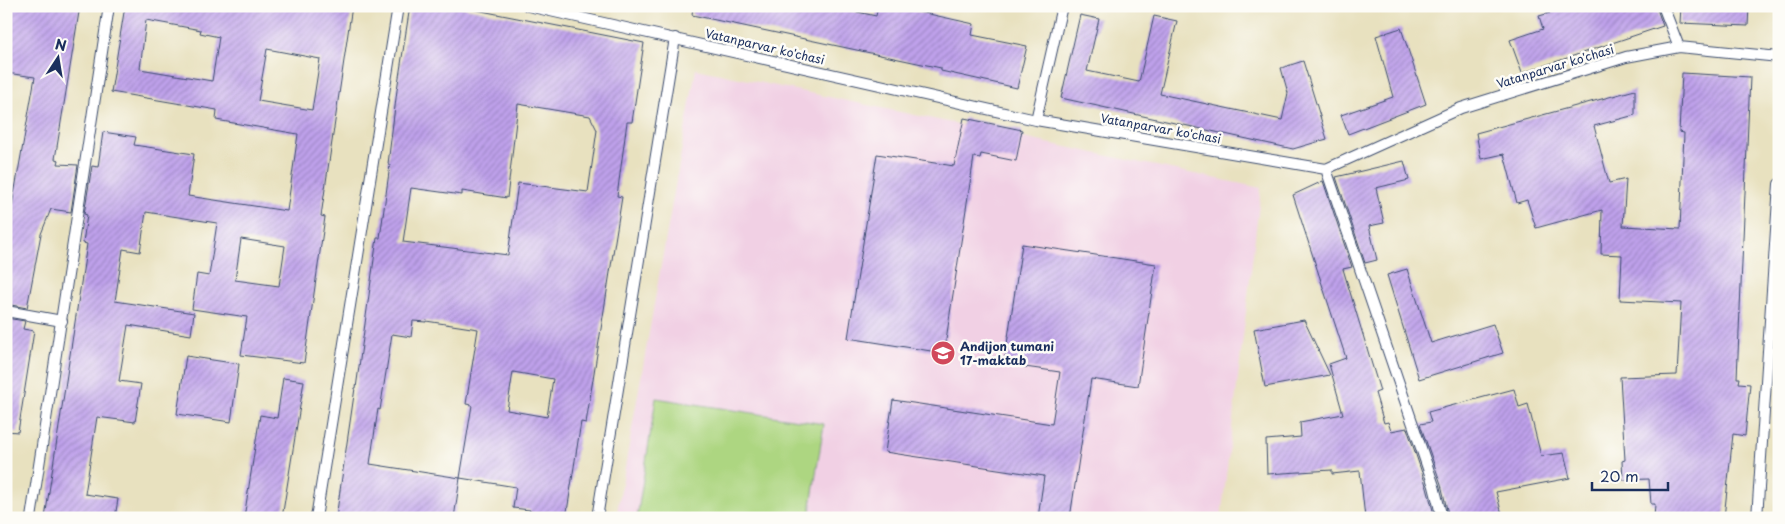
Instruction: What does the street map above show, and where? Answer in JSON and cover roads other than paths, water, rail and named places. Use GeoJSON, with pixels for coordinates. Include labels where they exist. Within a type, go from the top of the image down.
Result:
{"type":"FeatureCollection","features":[{"type":"Feature","properties":{"kind":"lane"},"geometry":{"type":"LineString","coordinates":[[31,518],[109,6]]}},
{"type":"Feature","properties":{"kind":"lane"},"geometry":{"type":"LineString","coordinates":[[316,518],[398,6]]}},
{"type":"Feature","properties":{"kind":"lane","name":"Vatanparvar ko'chasi"},"geometry":{"type":"LineString","coordinates":[[528,6],[1036,120],[1326,169],[1461,108],[1626,58],[1679,47],[1779,57]]}},
{"type":"Feature","properties":{"kind":"lane"},"geometry":{"type":"LineString","coordinates":[[1036,120],[1062,6]]}},
{"type":"Feature","properties":{"kind":"lane"},"geometry":{"type":"LineString","coordinates":[[1664,6],[1679,47]]}},
{"type":"Feature","properties":{"kind":"lane"},"geometry":{"type":"LineString","coordinates":[[597,518],[675,38]]}},
{"type":"Feature","properties":{"kind":"lane"},"geometry":{"type":"LineString","coordinates":[[1326,169],[1434,486],[1442,518]]}},
{"type":"Feature","properties":{"kind":"lane"},"geometry":{"type":"LineString","coordinates":[[1757,518],[1779,184]]}},
{"type":"Feature","properties":{"kind":"lane"},"geometry":{"type":"LineString","coordinates":[[6,311],[62,320]]}},
{"type":"Feature","properties":{"kind":"place","name":"Andijon tumani 17-maktab"},"geometry":{"type":"Point","coordinates":[943,353]}}]}
